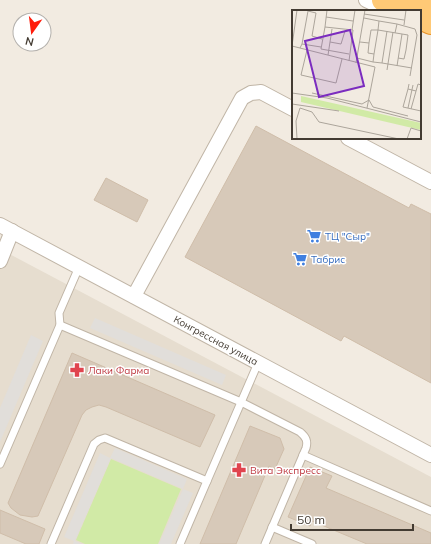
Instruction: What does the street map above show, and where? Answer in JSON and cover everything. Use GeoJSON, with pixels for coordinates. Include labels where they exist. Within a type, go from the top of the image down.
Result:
{"type":"FeatureCollection","features":[{"type":"Feature","properties":{"kind":"highway"},"geometry":{"type":"LineString","coordinates":[[383,0],[404,10]]}},
{"type":"Feature","properties":{"kind":"highway"},"geometry":{"type":"LineString","coordinates":[[418,0],[431,6]]}},
{"type":"Feature","properties":{"kind":"highway"},"geometry":{"type":"LineString","coordinates":[[421,18],[431,23]]}},
{"type":"Feature","properties":{"kind":"street"},"geometry":{"type":"LineString","coordinates":[[366,0],[387,10]]}},
{"type":"Feature","properties":{"kind":"street"},"geometry":{"type":"LineString","coordinates":[[421,24],[431,28]]}},
{"type":"Feature","properties":{"kind":"street"},"geometry":{"type":"LineString","coordinates":[[134,296],[242,98],[250,93],[261,92],[292,108]]}},
{"type":"Feature","properties":{"kind":"street"},"geometry":{"type":"LineString","coordinates":[[350,139],[431,182]]}},
{"type":"Feature","properties":{"kind":"street"},"geometry":{"type":"LineString","coordinates":[[0,261],[6,228]]}},
{"type":"Feature","properties":{"kind":"street","name":"Конгрессная улица"},"geometry":{"type":"LineString","coordinates":[[6,228],[431,455]]}},
{"type":"Feature","properties":{"kind":"lane"},"geometry":{"type":"LineString","coordinates":[[0,464],[60,325],[59,313],[79,267]]}},
{"type":"Feature","properties":{"kind":"lane"},"geometry":{"type":"LineString","coordinates":[[60,325],[241,402],[300,432],[306,437],[307,444],[303,456],[265,544]]}},
{"type":"Feature","properties":{"kind":"lane"},"geometry":{"type":"LineString","coordinates":[[180,544],[258,363]]}},
{"type":"Feature","properties":{"kind":"lane"},"geometry":{"type":"LineString","coordinates":[[51,544],[94,444],[98,440],[105,438],[111,440],[207,481]]}},
{"type":"Feature","properties":{"kind":"lane"},"geometry":{"type":"LineString","coordinates":[[303,456],[322,468],[431,511]]}},
{"type":"Feature","properties":{"kind":"lane"},"geometry":{"type":"LineString","coordinates":[[272,527],[312,544]]}},
{"type":"Feature","properties":{"kind":"shaded area"},"geometry":{"type":"Polygon","coordinates":[[[0,249],[431,477],[431,544],[0,544],[0,249]]]}},
{"type":"Feature","properties":{"kind":"shaded area"},"geometry":{"type":"Polygon","coordinates":[[[95,318],[226,375],[222,385],[90,328],[95,318]]]}},
{"type":"Feature","properties":{"kind":"shaded area"},"geometry":{"type":"Polygon","coordinates":[[[31,335],[43,341],[0,442],[0,408],[31,335]]]}},
{"type":"Feature","properties":{"kind":"shaded area"},"geometry":{"type":"Polygon","coordinates":[[[115,448],[187,479],[183,489],[111,458],[75,541],[82,544],[73,544],[74,541],[64,537],[100,453],[110,458],[115,448]]]}},
{"type":"Feature","properties":{"kind":"shaded area"},"geometry":{"type":"Polygon","coordinates":[[[183,489],[193,493],[171,544],[159,544],[183,489]]]}},
{"type":"Feature","properties":{"kind":"green space"},"geometry":{"type":"Polygon","coordinates":[[[111,459],[181,489],[158,544],[85,544],[76,540],[111,459]]]}},
{"type":"Feature","properties":{"kind":"building","name":"ТЦ \"Сыр\""},"geometry":{"type":"Polygon","coordinates":[[[256,126],[409,208],[411,204],[431,214],[431,383],[344,336],[341,341],[185,257],[256,126]]]}},
{"type":"Feature","properties":{"kind":"building"},"geometry":{"type":"Polygon","coordinates":[[[106,178],[148,200],[137,222],[94,200],[106,178]]]}},
{"type":"Feature","properties":{"kind":"building"},"geometry":{"type":"Polygon","coordinates":[[[72,353],[215,415],[200,447],[106,407],[99,405],[86,410],[82,415],[38,516],[32,517],[20,515],[11,508],[8,503],[72,353]]]}},
{"type":"Feature","properties":{"kind":"building"},"geometry":{"type":"Polygon","coordinates":[[[250,426],[280,438],[284,449],[275,469],[269,466],[236,544],[200,544],[250,426]]]}},
{"type":"Feature","properties":{"kind":"building"},"geometry":{"type":"Polygon","coordinates":[[[310,467],[332,476],[326,488],[431,533],[431,544],[367,544],[312,521],[310,526],[288,517],[310,467]]]}},
{"type":"Feature","properties":{"kind":"building"},"geometry":{"type":"Polygon","coordinates":[[[0,510],[45,529],[39,544],[26,544],[0,533],[0,510]]]}},
{"type":"Feature","properties":{"kind":"place","name":"ТЦ \"Сыр\""},"geometry":{"type":"Point","coordinates":[314,236]}},
{"type":"Feature","properties":{"kind":"place","name":"Табрис"},"geometry":{"type":"Point","coordinates":[300,259]}},
{"type":"Feature","properties":{"kind":"place","name":"Лаки Фарма"},"geometry":{"type":"Point","coordinates":[77,370]}},
{"type":"Feature","properties":{"kind":"place","name":"Вита Экспресс"},"geometry":{"type":"Point","coordinates":[239,470]}}]}
